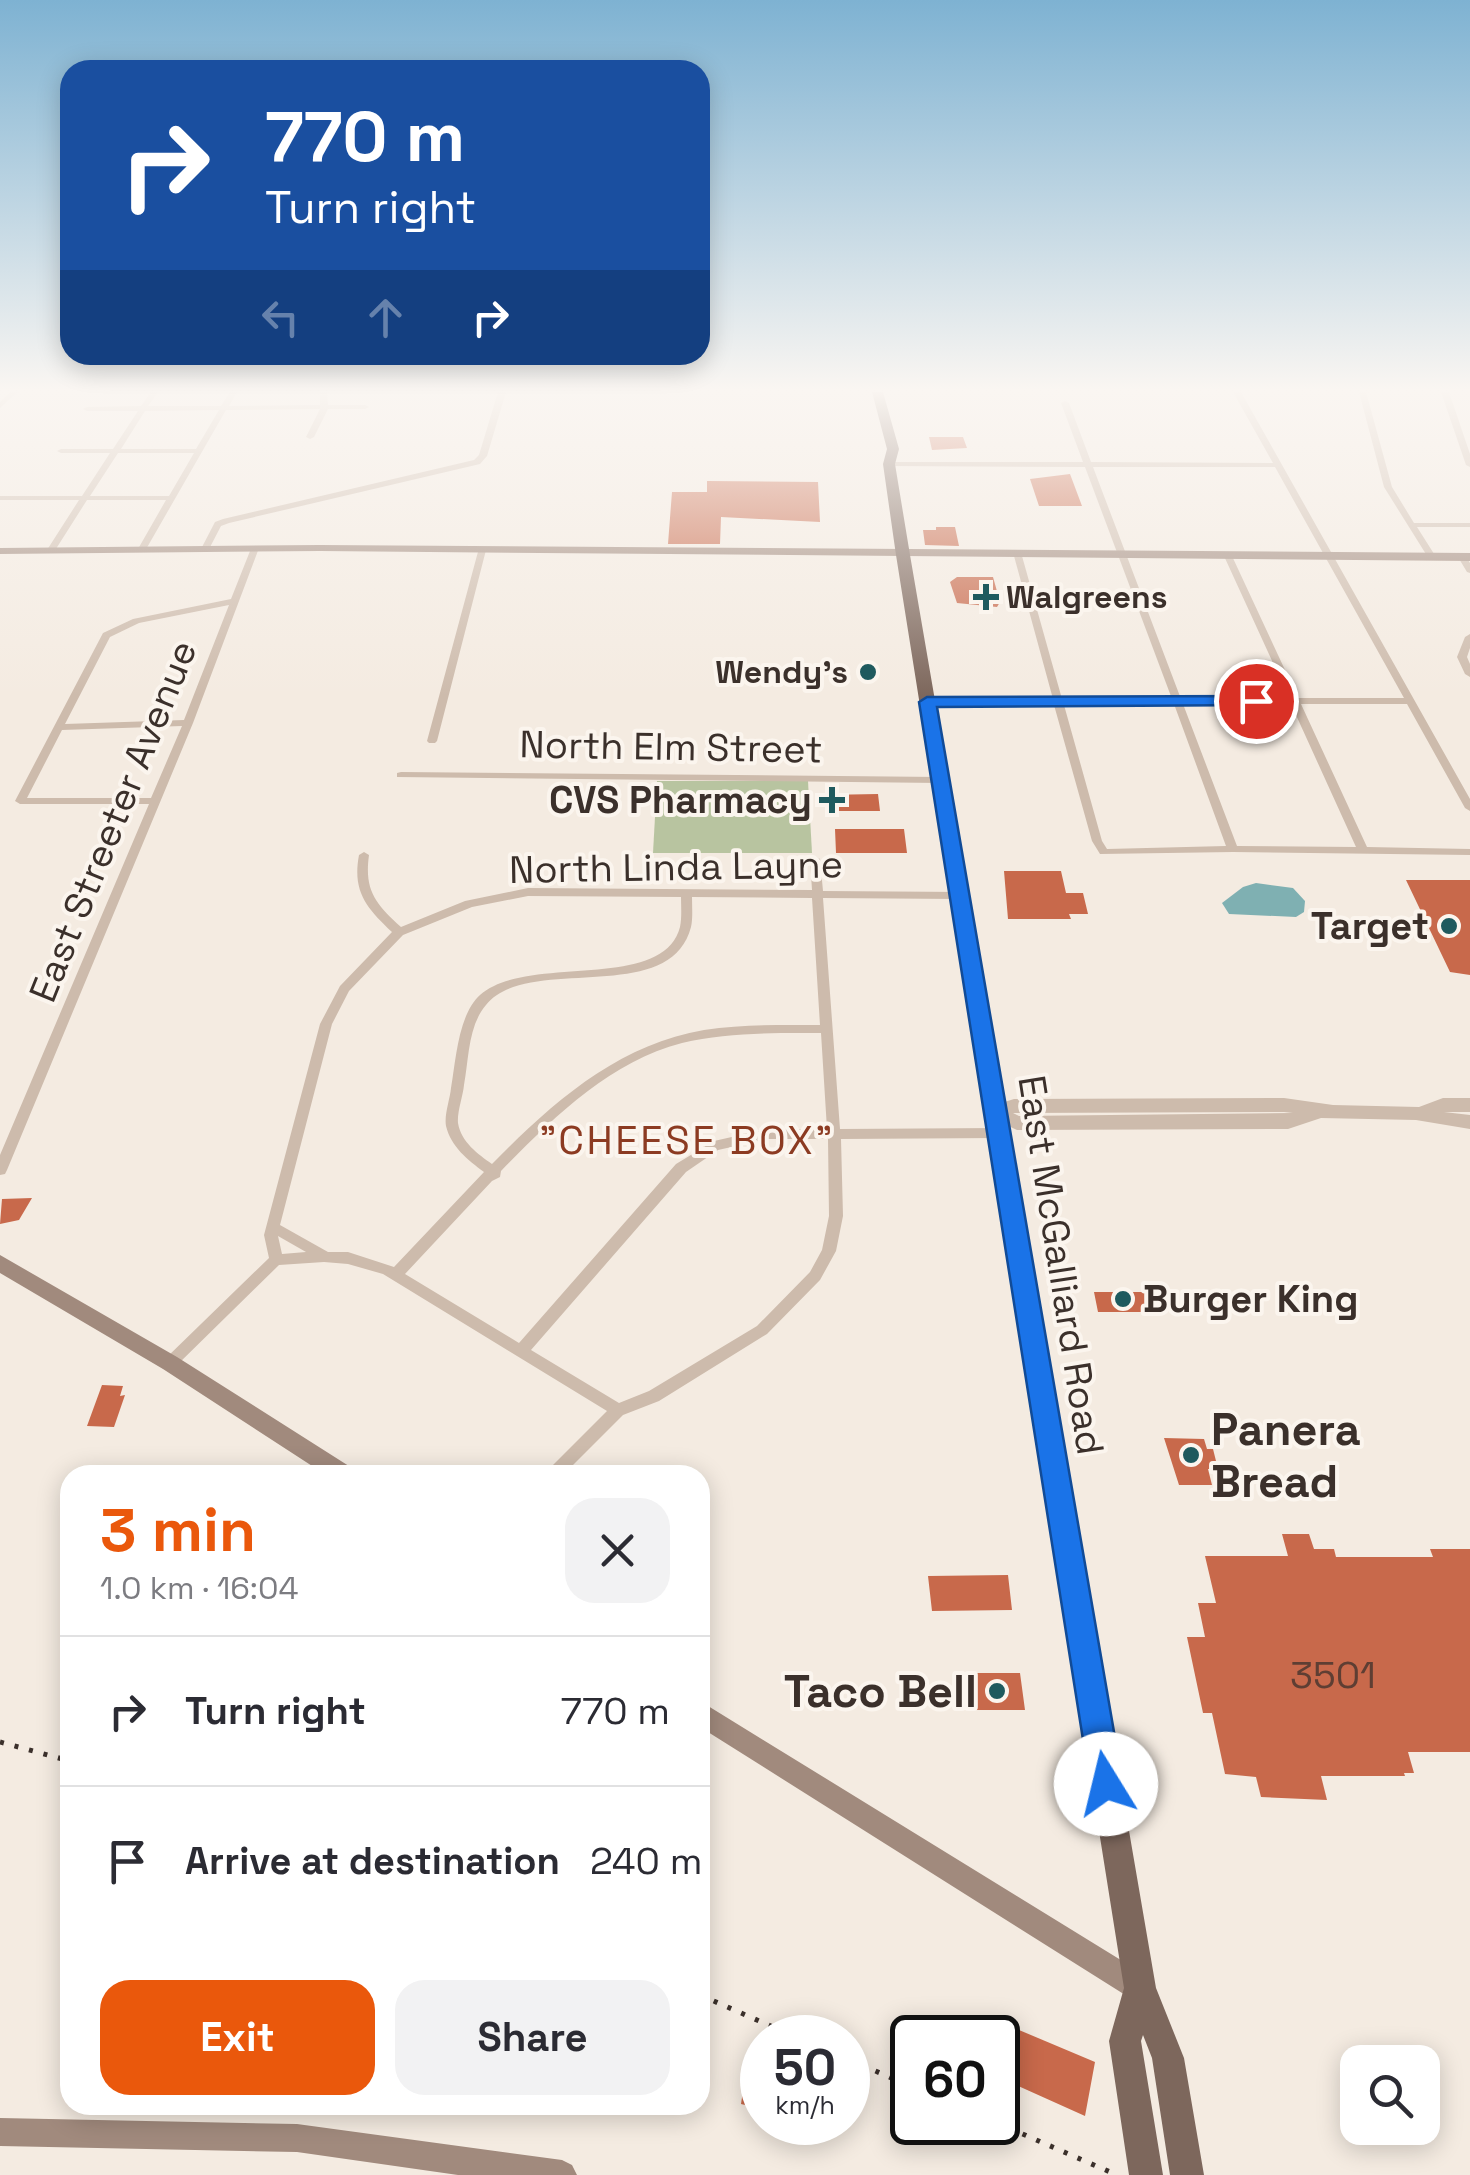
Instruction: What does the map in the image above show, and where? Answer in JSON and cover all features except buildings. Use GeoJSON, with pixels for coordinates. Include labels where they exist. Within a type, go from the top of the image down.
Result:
{"type":"FeatureCollection","features":[{"type":"Feature","properties":{"kind":"main road","name":"East McGalliard Road"},"geometry":{"type":"LineString","coordinates":[[894,494],[1140,1988],[1168,2058],[1188,2175]]}},
{"type":"Feature","properties":{"kind":"main road"},"geometry":{"type":"LineString","coordinates":[[0,551],[255,548],[888,558],[1466,557]]}},
{"type":"Feature","properties":{"kind":"main road"},"geometry":{"type":"LineString","coordinates":[[0,1263],[170,1363],[328,1465]]}},
{"type":"Feature","properties":{"kind":"main road"},"geometry":{"type":"LineString","coordinates":[[710,1720],[1140,1988]]}},
{"type":"Feature","properties":{"kind":"main road","name":"East McGalliard Road"},"geometry":{"type":"LineString","coordinates":[[1140,1988],[1126,2041],[1146,2175]]}},
{"type":"Feature","properties":{"kind":"main road"},"geometry":{"type":"LineString","coordinates":[[0,2132],[297,2138],[562,2175]]}},
{"type":"Feature","properties":{"kind":"street"},"geometry":{"type":"LineString","coordinates":[[51,550],[89,494]]}},
{"type":"Feature","properties":{"kind":"street"},"geometry":{"type":"LineString","coordinates":[[142,549],[174,494]]}},
{"type":"Feature","properties":{"kind":"street"},"geometry":{"type":"LineString","coordinates":[[205,549],[217,526],[226,520],[341,494]]}},
{"type":"Feature","properties":{"kind":"street"},"geometry":{"type":"LineString","coordinates":[[1101,494],[1233,849]]}},
{"type":"Feature","properties":{"kind":"street"},"geometry":{"type":"LineString","coordinates":[[1294,494],[1470,808]]}},
{"type":"Feature","properties":{"kind":"street"},"geometry":{"type":"LineString","coordinates":[[1395,494],[1432,557]]}},
{"type":"Feature","properties":{"kind":"street"},"geometry":{"type":"LineString","coordinates":[[0,498],[172,498]]}},
{"type":"Feature","properties":{"kind":"street"},"geometry":{"type":"LineString","coordinates":[[1412,525],[1470,525]]}},
{"type":"Feature","properties":{"kind":"street","name":"East Streeter Avenue"},"geometry":{"type":"LineString","coordinates":[[0,1170],[188,723],[255,548]]}},
{"type":"Feature","properties":{"kind":"street"},"geometry":{"type":"LineString","coordinates":[[432,740],[482,550]]}},
{"type":"Feature","properties":{"kind":"street"},"geometry":{"type":"LineString","coordinates":[[1018,556],[1101,850],[1470,852]]}},
{"type":"Feature","properties":{"kind":"street"},"geometry":{"type":"LineString","coordinates":[[1228,556],[1364,852]]}},
{"type":"Feature","properties":{"kind":"street"},"geometry":{"type":"LineString","coordinates":[[1466,557],[1470,570]]}},
{"type":"Feature","properties":{"kind":"street"},"geometry":{"type":"LineString","coordinates":[[154,801],[20,801],[108,632],[136,620],[236,600]]}},
{"type":"Feature","properties":{"kind":"street"},"geometry":{"type":"LineString","coordinates":[[1470,637],[1462,657],[1470,674]]}},
{"type":"Feature","properties":{"kind":"street"},"geometry":{"type":"LineString","coordinates":[[927,702],[1411,702]]}},
{"type":"Feature","properties":{"kind":"street"},"geometry":{"type":"LineString","coordinates":[[59,728],[188,723]]}},
{"type":"Feature","properties":{"kind":"street","name":"North Elm Street"},"geometry":{"type":"LineString","coordinates":[[401,774],[940,780]]}},
{"type":"Feature","properties":{"kind":"street"},"geometry":{"type":"LineString","coordinates":[[276,1260],[270,1242],[272,1227],[326,1024],[352,978],[399,932],[365,896],[360,880],[364,855]]}},
{"type":"Feature","properties":{"kind":"street"},"geometry":{"type":"LineString","coordinates":[[563,1465],[618,1410],[654,1396],[742,1344],[781,1313],[816,1276],[829,1251],[836,1216],[834,1135],[815,858]]}},
{"type":"Feature","properties":{"kind":"street","name":"North Linda Layne"},"geometry":{"type":"LineString","coordinates":[[399,932],[469,904],[528,892],[959,894]]}},
{"type":"Feature","properties":{"kind":"street"},"geometry":{"type":"LineString","coordinates":[[495,1173],[467,1152],[452,1124],[468,1024],[474,1009],[492,993],[519,982],[655,962],[674,949],[684,934],[686,893]]}},
{"type":"Feature","properties":{"kind":"street"},"geometry":{"type":"LineString","coordinates":[[396,1275],[575,1092],[606,1070],[674,1041],[720,1032],[824,1029]]}},
{"type":"Feature","properties":{"kind":"street"},"geometry":{"type":"LineString","coordinates":[[1420,1113],[1443,1105],[1470,1105]]}},
{"type":"Feature","properties":{"kind":"street"},"geometry":{"type":"LineString","coordinates":[[523,1350],[681,1168],[698,1154],[744,1137],[996,1123],[1288,1122],[1315,1113],[1420,1113],[1470,1122]]}},
{"type":"Feature","properties":{"kind":"street"},"geometry":{"type":"LineString","coordinates":[[272,1227],[326,1257]]}},
{"type":"Feature","properties":{"kind":"street"},"geometry":{"type":"LineString","coordinates":[[170,1363],[276,1260],[361,1260],[396,1275],[618,1410]]}},
{"type":"Feature","properties":{"kind":"green space"},"geometry":{"type":"Polygon","coordinates":[[[657,781],[808,781],[812,853],[653,853],[657,781]]]}},
{"type":"Feature","properties":{"kind":"water"},"geometry":{"type":"Polygon","coordinates":[[[1256,883],[1293,888],[1305,901],[1304,912],[1296,917],[1229,914],[1222,903],[1243,887],[1256,883]]]}},
{"type":"Feature","properties":{"kind":"railway"},"geometry":{"type":"LineString","coordinates":[[0,1742],[60,1758]]}},
{"type":"Feature","properties":{"kind":"railway"},"geometry":{"type":"LineString","coordinates":[[710,1999],[746,2015]]}},
{"type":"Feature","properties":{"kind":"railway"},"geometry":{"type":"LineString","coordinates":[[870,2069],[890,2077]]}},
{"type":"Feature","properties":{"kind":"railway"},"geometry":{"type":"LineString","coordinates":[[1020,2133],[1117,2175]]}},
{"type":"Feature","properties":{"kind":"place","name":"Walgreens"},"geometry":{"type":"Point","coordinates":[986,597]}},
{"type":"Feature","properties":{"kind":"place","name":"Wendy's"},"geometry":{"type":"Point","coordinates":[868,672]}},
{"type":"Feature","properties":{"kind":"place","name":"CVS Pharmacy"},"geometry":{"type":"Point","coordinates":[832,800]}},
{"type":"Feature","properties":{"kind":"place","name":"Target"},"geometry":{"type":"Point","coordinates":[1449,926]}},
{"type":"Feature","properties":{"kind":"place","name":"Burger King"},"geometry":{"type":"Point","coordinates":[1123,1299]}},
{"type":"Feature","properties":{"kind":"place","name":"Panera Bread"},"geometry":{"type":"Point","coordinates":[1191,1455]}},
{"type":"Feature","properties":{"kind":"place","name":"Taco Bell"},"geometry":{"type":"Point","coordinates":[997,1691]}},
{"type":"Feature","properties":{"kind":"district","name":"\"CHEESE BOX\""},"geometry":{"type":"Point","coordinates":[687,1140]}},
{"type":"Feature","properties":{"kind":"route"},"geometry":{"type":"LineString","coordinates":[[1106,1784],[927,702],[1256,701]]}}]}
